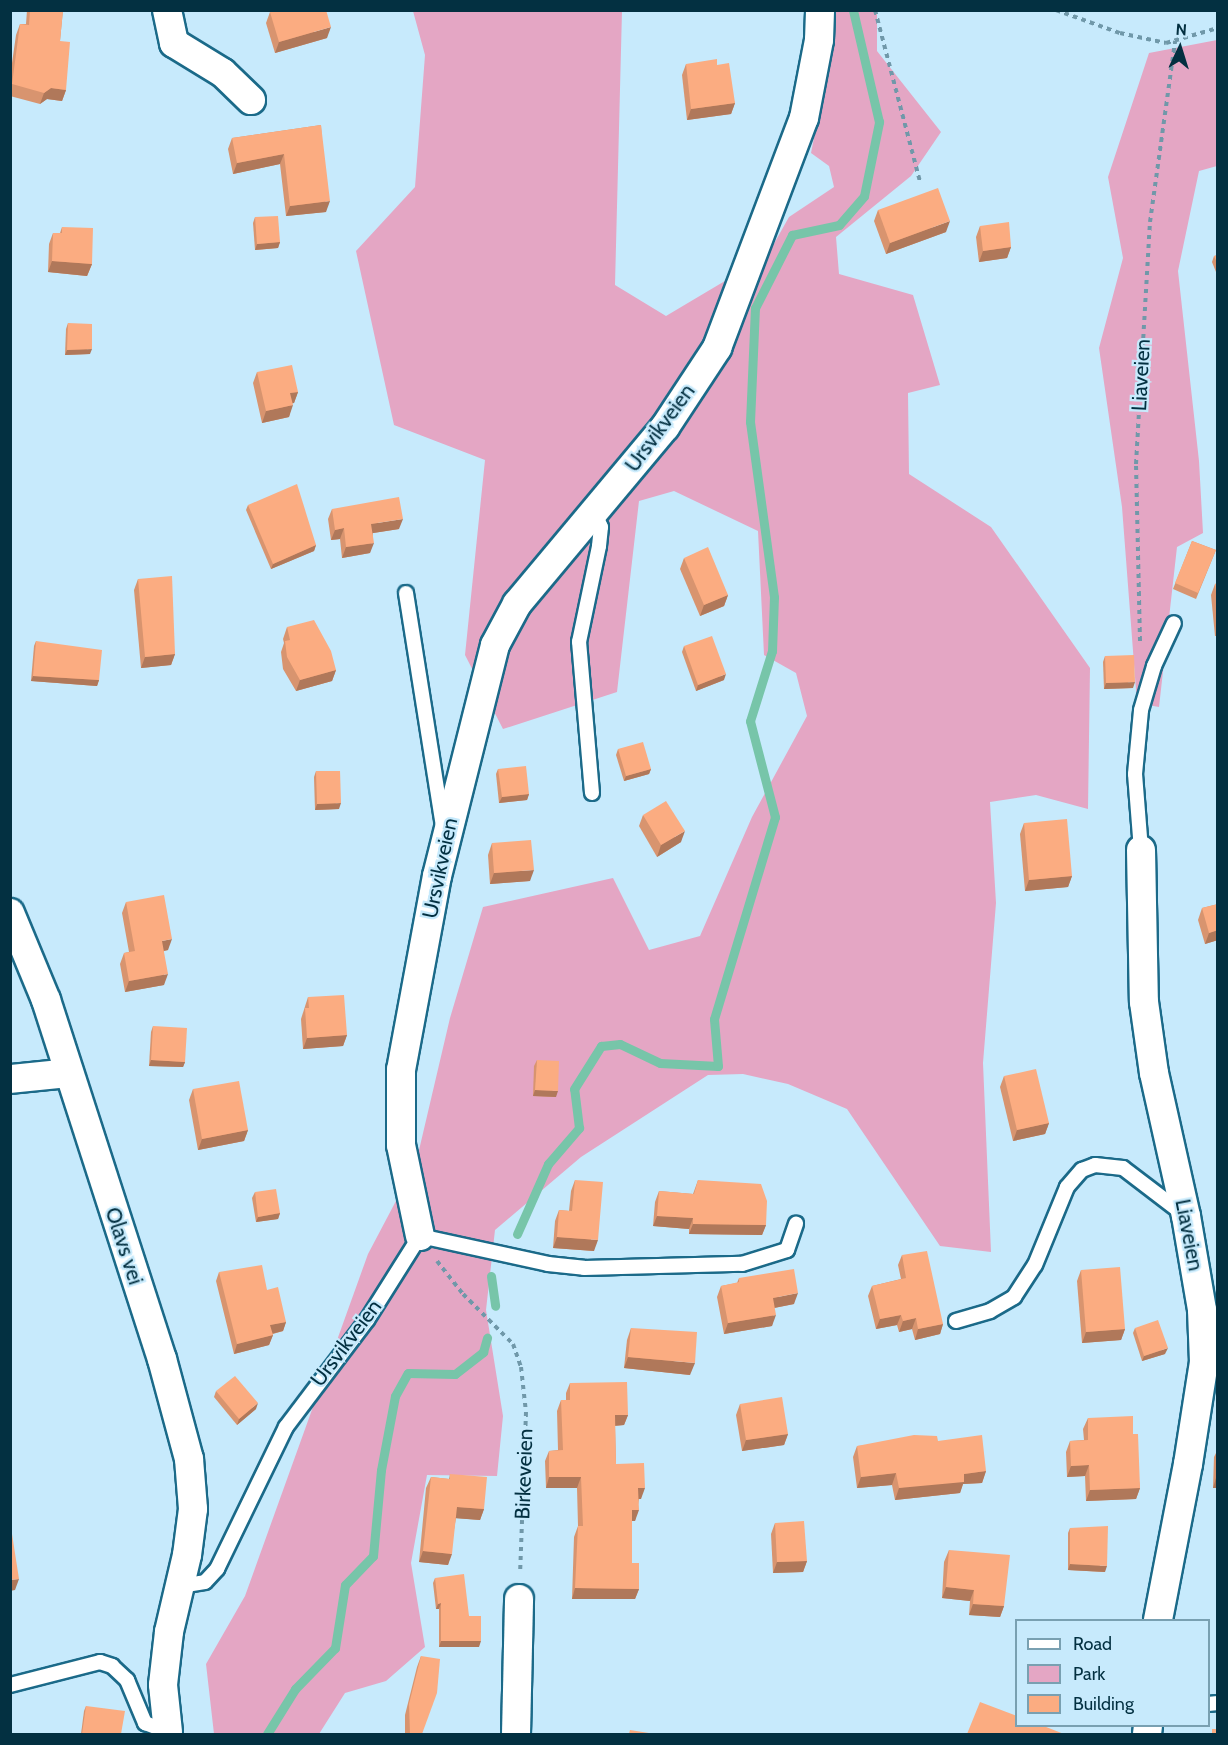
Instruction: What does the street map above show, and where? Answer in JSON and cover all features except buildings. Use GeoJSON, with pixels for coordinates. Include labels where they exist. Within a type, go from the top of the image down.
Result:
{"type":"FeatureCollection","features":[{"type":"Feature","properties":{"kind":"street"},"geometry":{"type":"LineString","coordinates":[[167,10],[174,43],[223,73],[251,100]]}},
{"type":"Feature","properties":{"kind":"street","name":"Ursvikveien"},"geometry":{"type":"LineString","coordinates":[[427,1246],[401,1145],[401,1070],[446,836],[495,645],[517,604],[595,514],[665,427],[717,348],[804,117],[817,51],[820,10]]}},
{"type":"Feature","properties":{"kind":"street","name":"Liaveien"},"geometry":{"type":"LineString","coordinates":[[1141,850],[1144,1002],[1154,1073],[1186,1216],[1202,1310],[1204,1362],[1188,1464],[1158,1619]]}},
{"type":"Feature","properties":{"kind":"street","name":"Olavs vei"},"geometry":{"type":"LineString","coordinates":[[10,913],[46,1000],[162,1359],[189,1459],[193,1509],[180,1586]]}},
{"type":"Feature","properties":{"kind":"street"},"geometry":{"type":"LineString","coordinates":[[10,1079],[69,1073]]}},
{"type":"Feature","properties":{"kind":"street"},"geometry":{"type":"LineString","coordinates":[[168,1732],[164,1685],[169,1632],[180,1586]]}},
{"type":"Feature","properties":{"kind":"street"},"geometry":{"type":"LineString","coordinates":[[516,1734],[519,1599]]}},
{"type":"Feature","properties":{"kind":"lane"},"geometry":{"type":"LineString","coordinates":[[592,794],[579,642],[599,546],[601,527],[595,514]]}},
{"type":"Feature","properties":{"kind":"lane"},"geometry":{"type":"LineString","coordinates":[[406,592],[437,800],[446,836]]}},
{"type":"Feature","properties":{"kind":"lane"},"geometry":{"type":"LineString","coordinates":[[1141,850],[1136,774],[1141,710],[1154,666],[1174,623]]}},
{"type":"Feature","properties":{"kind":"lane"},"geometry":{"type":"LineString","coordinates":[[956,1321],[990,1311],[1014,1297],[1035,1265],[1067,1187],[1082,1170],[1095,1165],[1123,1168],[1186,1216]]}},
{"type":"Feature","properties":{"kind":"lane"},"geometry":{"type":"LineString","coordinates":[[427,1246],[584,1268],[742,1263],[787,1250],[796,1224]]}},
{"type":"Feature","properties":{"kind":"lane","name":"Ursvikveien"},"geometry":{"type":"LineString","coordinates":[[180,1586],[205,1582],[217,1569],[286,1427],[367,1320],[427,1246]]}},
{"type":"Feature","properties":{"kind":"lane"},"geometry":{"type":"LineString","coordinates":[[10,1685],[100,1662],[112,1666],[127,1680],[145,1723],[168,1732]]}},
{"type":"Feature","properties":{"kind":"path"},"geometry":{"type":"LineString","coordinates":[[874,10],[920,182]]}},
{"type":"Feature","properties":{"kind":"path"},"geometry":{"type":"LineString","coordinates":[[1056,10],[1120,33],[1166,43],[1218,28]]}},
{"type":"Feature","properties":{"kind":"path","name":"Liaveien"},"geometry":{"type":"LineString","coordinates":[[1140,651],[1136,464],[1149,233],[1175,41]]}},
{"type":"Feature","properties":{"kind":"path","name":"Birkeveien"},"geometry":{"type":"LineString","coordinates":[[427,1246],[463,1294],[513,1344],[521,1367],[526,1412],[519,1599]]}},
{"type":"Feature","properties":{"kind":"green space"},"geometry":{"type":"Polygon","coordinates":[[[413,11],[622,11],[615,285],[666,316],[767,256],[789,217],[834,187],[829,166],[811,153],[835,33],[834,11],[877,11],[877,51],[941,132],[911,176],[836,237],[839,274],[913,295],[940,385],[908,393],[909,474],[991,527],[1090,668],[1088,809],[1036,795],[990,802],[996,903],[983,1063],[991,1252],[940,1246],[847,1109],[788,1084],[743,1074],[708,1075],[581,1157],[495,1230],[486,1310],[503,1416],[497,1476],[427,1475],[411,1563],[425,1647],[386,1681],[345,1693],[319,1734],[214,1734],[206,1664],[245,1596],[368,1254],[416,1163],[450,1018],[483,907],[613,878],[649,950],[700,936],[752,817],[807,716],[796,673],[764,655],[758,531],[674,491],[639,501],[617,692],[503,729],[465,655],[485,460],[394,425],[356,251],[415,187],[425,55],[413,11]]]}},
{"type":"Feature","properties":{"kind":"green space"},"geometry":{"type":"Polygon","coordinates":[[[1217,40],[1217,166],[1199,171],[1178,271],[1199,461],[1203,533],[1177,547],[1159,707],[1137,703],[1122,507],[1099,348],[1123,258],[1108,177],[1149,53],[1217,40]]]}},
{"type":"Feature","properties":{"kind":"waterway"},"geometry":{"type":"LineString","coordinates":[[517,1234],[548,1164],[579,1128],[574,1089],[601,1046],[620,1044],[660,1063],[718,1066],[714,1019],[775,817],[750,721],[772,651],[774,597],[750,422],[755,308],[792,235],[839,225],[864,196],[879,122],[853,10]]}},
{"type":"Feature","properties":{"kind":"waterway"},"geometry":{"type":"LineString","coordinates":[[491,1276],[495,1306]]}},
{"type":"Feature","properties":{"kind":"waterway"},"geometry":{"type":"LineString","coordinates":[[267,1734],[295,1689],[335,1648],[345,1585],[373,1556],[381,1470],[395,1396],[408,1373],[455,1374],[483,1352],[487,1338]]}}]}
